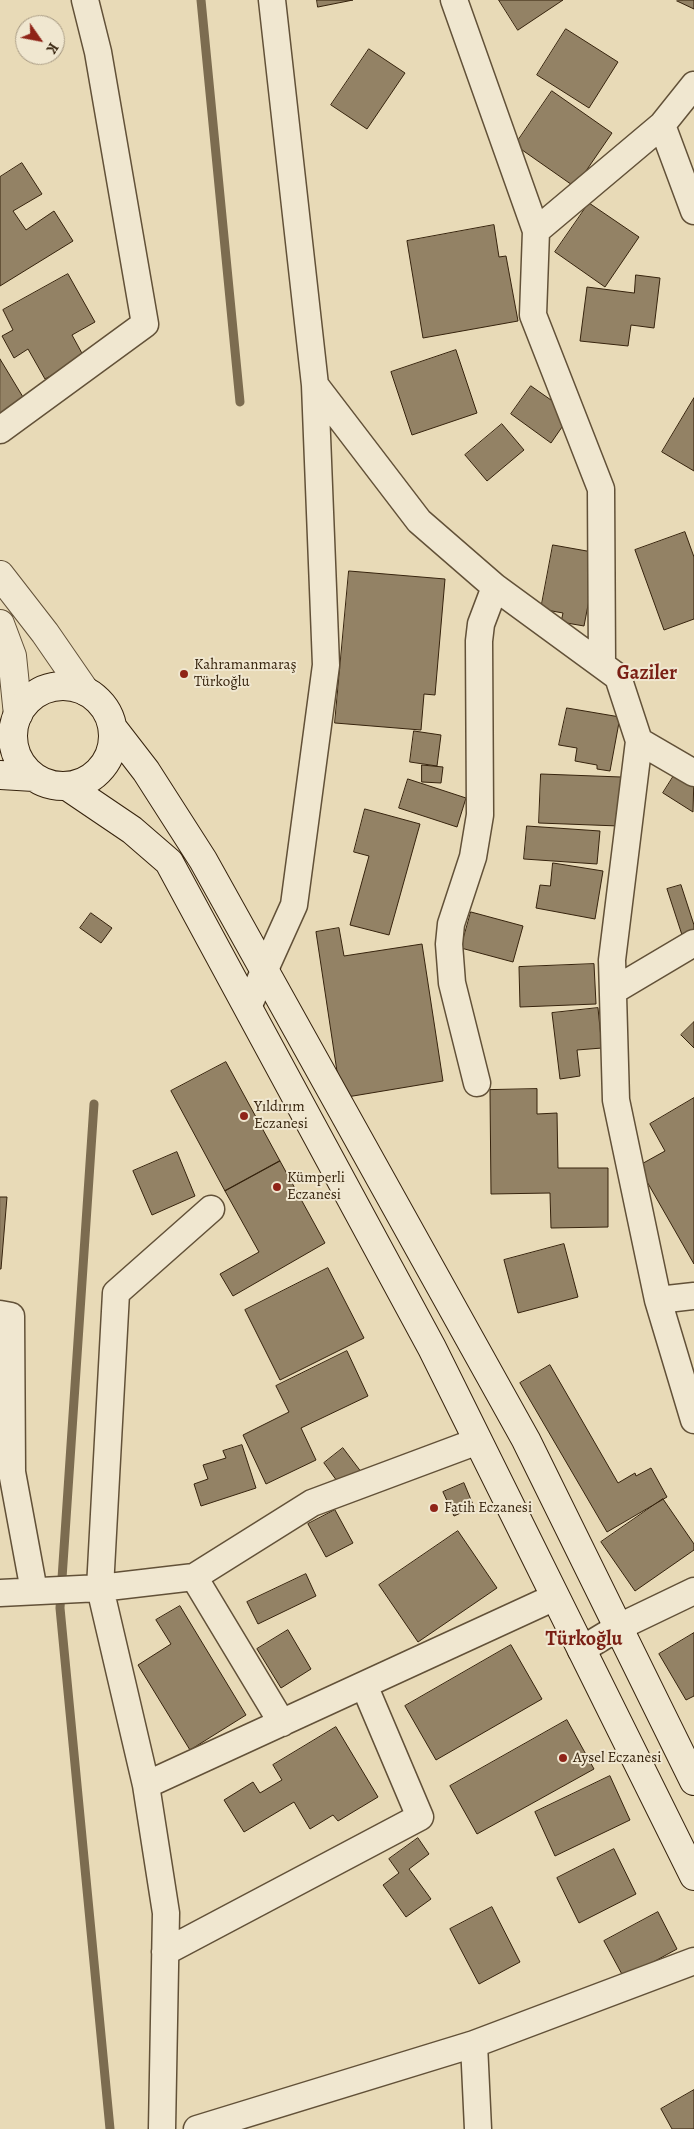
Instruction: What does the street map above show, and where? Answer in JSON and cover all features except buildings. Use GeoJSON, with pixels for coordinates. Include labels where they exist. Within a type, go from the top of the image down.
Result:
{"type":"FeatureCollection","features":[{"type":"Feature","properties":{"kind":"main road"},"geometry":{"type":"LineString","coordinates":[[0,575],[45,633],[85,691]]}},
{"type":"Feature","properties":{"kind":"main road"},"geometry":{"type":"LineString","coordinates":[[0,624],[12,656],[9,719],[15,749],[22,765],[34,777]]}},
{"type":"Feature","properties":{"kind":"main road"},"geometry":{"type":"LineString","coordinates":[[0,775],[34,777],[50,784],[67,786],[84,782],[98,772],[108,758],[113,743],[112,727],[107,712],[98,700],[85,691],[70,686],[46,689],[26,702],[9,719]]}},
{"type":"Feature","properties":{"kind":"main road"},"geometry":{"type":"LineString","coordinates":[[112,727],[146,771],[203,860],[526,1440],[694,1781]]}},
{"type":"Feature","properties":{"kind":"main road"},"geometry":{"type":"LineString","coordinates":[[67,786],[132,830],[169,862],[432,1348],[694,1876]]}},
{"type":"Feature","properties":{"kind":"street"},"geometry":{"type":"LineString","coordinates":[[0,430],[145,324],[98,52],[86,0]]}},
{"type":"Feature","properties":{"kind":"street"},"geometry":{"type":"LineString","coordinates":[[248,1007],[294,905],[326,665],[315,385],[272,0]]}},
{"type":"Feature","properties":{"kind":"street"},"geometry":{"type":"LineString","coordinates":[[454,0],[536,230],[533,314],[601,489],[602,664]]}},
{"type":"Feature","properties":{"kind":"street"},"geometry":{"type":"LineString","coordinates":[[536,230],[662,125],[694,85]]}},
{"type":"Feature","properties":{"kind":"street"},"geometry":{"type":"LineString","coordinates":[[662,125],[694,211]]}},
{"type":"Feature","properties":{"kind":"street"},"geometry":{"type":"LineString","coordinates":[[315,385],[419,521],[495,587],[618,677],[639,741],[612,960],[616,1100],[658,1300],[694,1420]]}},
{"type":"Feature","properties":{"kind":"street"},"geometry":{"type":"LineString","coordinates":[[477,1083],[452,984],[448,944],[451,924],[473,857],[480,815],[479,641],[481,624],[495,587]]}},
{"type":"Feature","properties":{"kind":"street"},"geometry":{"type":"LineString","coordinates":[[639,741],[694,773]]}},
{"type":"Feature","properties":{"kind":"street"},"geometry":{"type":"LineString","coordinates":[[613,991],[694,943]]}},
{"type":"Feature","properties":{"kind":"street"},"geometry":{"type":"LineString","coordinates":[[162,2129],[166,1913],[146,1785],[91,1588],[116,1293],[211,1209]]}},
{"type":"Feature","properties":{"kind":"street"},"geometry":{"type":"LineString","coordinates":[[658,1300],[694,1296]]}},
{"type":"Feature","properties":{"kind":"street"},"geometry":{"type":"LineString","coordinates":[[0,1314],[10,1316],[12,1472],[37,1591]]}},
{"type":"Feature","properties":{"kind":"street"},"geometry":{"type":"LineString","coordinates":[[0,1593],[91,1588],[194,1577],[312,1503],[478,1441]]}},
{"type":"Feature","properties":{"kind":"street"},"geometry":{"type":"LineString","coordinates":[[194,1577],[282,1723]]}},
{"type":"Feature","properties":{"kind":"street"},"geometry":{"type":"LineString","coordinates":[[582,1650],[619,1627],[694,1591]]}},
{"type":"Feature","properties":{"kind":"street"},"geometry":{"type":"LineString","coordinates":[[146,1785],[555,1597]]}},
{"type":"Feature","properties":{"kind":"street"},"geometry":{"type":"LineString","coordinates":[[165,1952],[420,1817],[364,1685]]}},
{"type":"Feature","properties":{"kind":"street"},"geometry":{"type":"LineString","coordinates":[[197,2129],[474,2044],[694,1962]]}},
{"type":"Feature","properties":{"kind":"street"},"geometry":{"type":"LineString","coordinates":[[474,2044],[478,2129]]}},
{"type":"Feature","properties":{"kind":"waterway"},"geometry":{"type":"LineString","coordinates":[[201,0],[240,402]]}},
{"type":"Feature","properties":{"kind":"waterway"},"geometry":{"type":"LineString","coordinates":[[94,1104],[60,1608],[110,2129]]}},
{"type":"Feature","properties":{"kind":"place","name":"Kahramanmaraş Türkoğlu"},"geometry":{"type":"Point","coordinates":[184,674]}},
{"type":"Feature","properties":{"kind":"place","name":"Yıldırım Eczanesi"},"geometry":{"type":"Point","coordinates":[244,1116]}},
{"type":"Feature","properties":{"kind":"place","name":"Kümperli Eczanesi"},"geometry":{"type":"Point","coordinates":[277,1187]}},
{"type":"Feature","properties":{"kind":"place","name":"Fatih Eczanesi"},"geometry":{"type":"Point","coordinates":[434,1508]}},
{"type":"Feature","properties":{"kind":"place","name":"Aysel Eczanesi"},"geometry":{"type":"Point","coordinates":[563,1758]}},
{"type":"Feature","properties":{"kind":"district","name":"Gaziler"},"geometry":{"type":"Point","coordinates":[647,674]}},
{"type":"Feature","properties":{"kind":"district","name":"Türkoğlu"},"geometry":{"type":"Point","coordinates":[584,1640]}}]}
